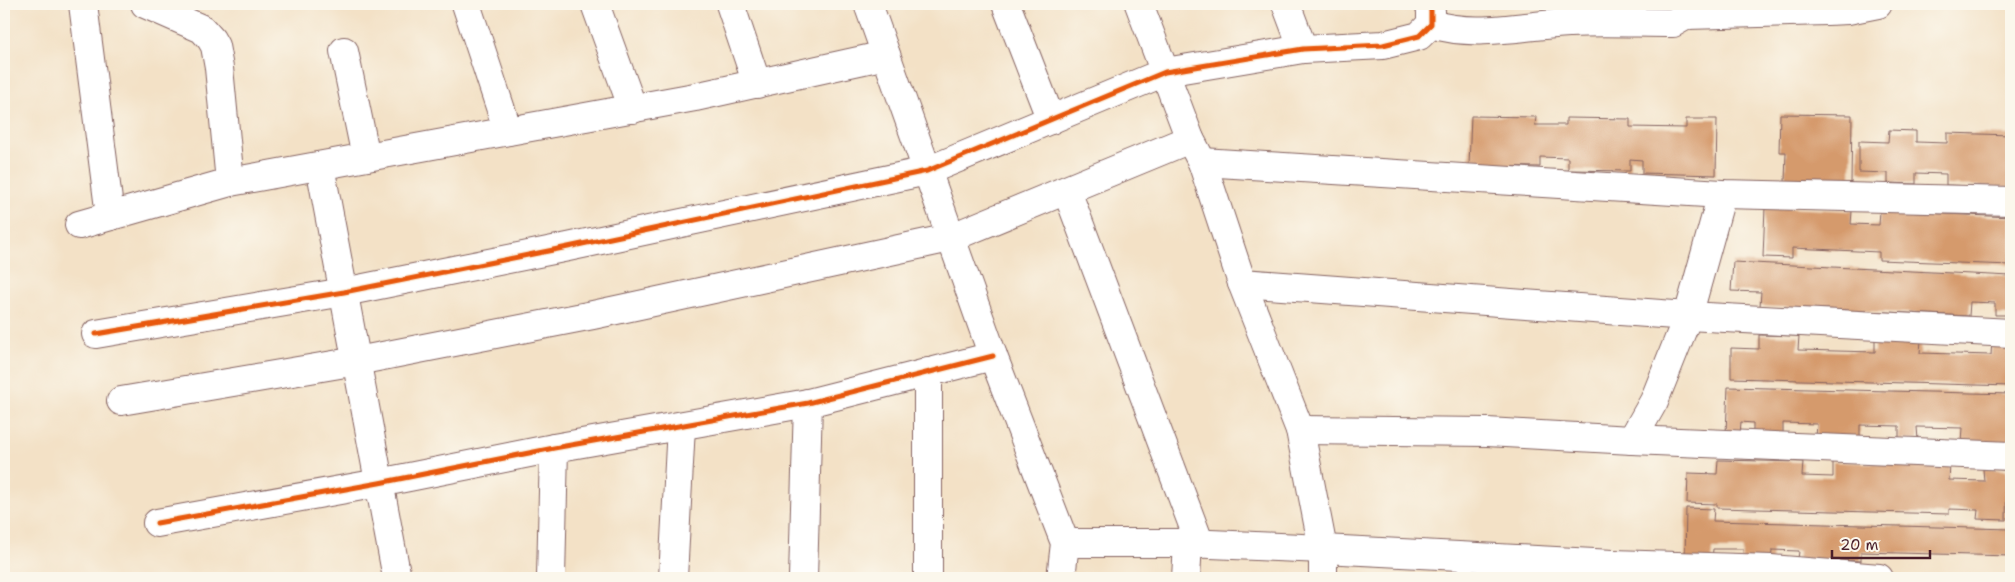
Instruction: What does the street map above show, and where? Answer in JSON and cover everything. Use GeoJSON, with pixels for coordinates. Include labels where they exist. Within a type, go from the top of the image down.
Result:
{"type":"FeatureCollection","features":[{"type":"Feature","properties":{"kind":"street"},"geometry":{"type":"LineString","coordinates":[[83,4],[110,216]]}},
{"type":"Feature","properties":{"kind":"street"},"geometry":{"type":"LineString","coordinates":[[145,4],[202,28],[212,39],[219,68],[230,182]]}},
{"type":"Feature","properties":{"kind":"street"},"geometry":{"type":"LineString","coordinates":[[466,4],[508,131]]}},
{"type":"Feature","properties":{"kind":"street"},"geometry":{"type":"LineString","coordinates":[[595,4],[633,108]]}},
{"type":"Feature","properties":{"kind":"street"},"geometry":{"type":"LineString","coordinates":[[730,4],[757,84]]}},
{"type":"Feature","properties":{"kind":"street"},"geometry":{"type":"LineString","coordinates":[[868,4],[992,356],[1065,543],[1061,578]]}},
{"type":"Feature","properties":{"kind":"street"},"geometry":{"type":"LineString","coordinates":[[1006,4],[1051,120]]}},
{"type":"Feature","properties":{"kind":"street"},"geometry":{"type":"LineString","coordinates":[[1139,4],[1193,144],[1242,283],[1300,430],[1323,549],[1323,578]]}},
{"type":"Feature","properties":{"kind":"street"},"geometry":{"type":"LineString","coordinates":[[1286,4],[1303,50]]}},
{"type":"Feature","properties":{"kind":"street"},"geometry":{"type":"LineString","coordinates":[[96,334],[345,296],[568,247],[928,175],[1051,120],[1166,77],[1303,50],[1383,45],[1419,36],[1430,14],[1447,29],[1480,30],[1566,13],[1673,23],[1689,10],[1826,8],[1848,10],[1878,4]]}},
{"type":"Feature","properties":{"kind":"street"},"geometry":{"type":"LineString","coordinates":[[344,51],[366,157]]}},
{"type":"Feature","properties":{"kind":"street"},"geometry":{"type":"LineString","coordinates":[[79,225],[230,182],[695,98],[886,55]]}},
{"type":"Feature","properties":{"kind":"street"},"geometry":{"type":"LineString","coordinates":[[121,401],[593,315],[948,234],[1193,144],[1722,194],[2011,201]]}},
{"type":"Feature","properties":{"kind":"street"},"geometry":{"type":"LineString","coordinates":[[320,166],[397,578]]}},
{"type":"Feature","properties":{"kind":"street"},"geometry":{"type":"LineString","coordinates":[[1067,191],[1194,544],[1186,578]]}},
{"type":"Feature","properties":{"kind":"street"},"geometry":{"type":"LineString","coordinates":[[1632,440],[1654,401],[1688,316],[1722,194]]}},
{"type":"Feature","properties":{"kind":"street"},"geometry":{"type":"LineString","coordinates":[[1242,283],[1688,316],[2011,333]]}},
{"type":"Feature","properties":{"kind":"street"},"geometry":{"type":"LineString","coordinates":[[157,523],[808,402],[992,356]]}},
{"type":"Feature","properties":{"kind":"street"},"geometry":{"type":"LineString","coordinates":[[928,372],[928,578]]}},
{"type":"Feature","properties":{"kind":"street"},"geometry":{"type":"LineString","coordinates":[[803,578],[808,402]]}},
{"type":"Feature","properties":{"kind":"street"},"geometry":{"type":"LineString","coordinates":[[673,578],[681,426]]}},
{"type":"Feature","properties":{"kind":"street"},"geometry":{"type":"LineString","coordinates":[[1300,430],[1487,432],[2011,456]]}},
{"type":"Feature","properties":{"kind":"street"},"geometry":{"type":"LineString","coordinates":[[551,578],[554,448]]}},
{"type":"Feature","properties":{"kind":"street"},"geometry":{"type":"LineString","coordinates":[[1065,543],[1194,544],[1323,549],[1650,572],[1879,578]]}},
{"type":"Feature","properties":{"kind":"building"},"geometry":{"type":"Polygon","coordinates":[[[1780,114],[1852,115],[1851,183],[1785,182],[1786,152],[1779,152],[1780,114]]]}},
{"type":"Feature","properties":{"kind":"building"},"geometry":{"type":"Polygon","coordinates":[[[1471,116],[1536,117],[1535,125],[1566,125],[1566,118],[1630,119],[1630,127],[1686,128],[1686,119],[1717,119],[1716,175],[1642,173],[1642,160],[1630,159],[1630,171],[1568,170],[1568,158],[1540,157],[1540,167],[1469,166],[1471,116]]]}},
{"type":"Feature","properties":{"kind":"building"},"geometry":{"type":"Polygon","coordinates":[[[1889,130],[1916,131],[1916,142],[1947,143],[1947,133],[2011,135],[2011,187],[1946,185],[1946,174],[1916,173],[1916,184],[1888,183],[1888,173],[1859,172],[1859,141],[1888,142],[1889,130]]]}},
{"type":"Feature","properties":{"kind":"building"},"geometry":{"type":"Polygon","coordinates":[[[1765,207],[1852,211],[1851,224],[1879,225],[1880,211],[2011,217],[2011,265],[1879,260],[1879,252],[1792,248],[1792,258],[1763,257],[1765,207]]]}},
{"type":"Feature","properties":{"kind":"building"},"geometry":{"type":"Polygon","coordinates":[[[1733,262],[2011,276],[2011,315],[1995,315],[1995,303],[1970,302],[1969,316],[1760,306],[1761,292],[1731,291],[1733,262]]]}},
{"type":"Feature","properties":{"kind":"building"},"geometry":{"type":"Polygon","coordinates":[[[1759,335],[1799,336],[1798,350],[1875,352],[1875,338],[1921,340],[1920,353],[1991,355],[1992,340],[2011,341],[2011,386],[1731,378],[1731,348],[1759,349],[1759,335]]]}},
{"type":"Feature","properties":{"kind":"building"},"geometry":{"type":"Polygon","coordinates":[[[1728,387],[2011,394],[2011,443],[1962,442],[1963,428],[1917,427],[1918,440],[1899,440],[1899,426],[1860,425],[1860,439],[1816,437],[1817,424],[1783,423],[1783,437],[1753,436],[1753,423],[1741,422],[1740,434],[1726,433],[1728,387]]]}},
{"type":"Feature","properties":{"kind":"building"},"geometry":{"type":"Polygon","coordinates":[[[1718,460],[1803,462],[1802,476],[1833,477],[1833,462],[1950,465],[1949,480],[1984,481],[1983,469],[2007,470],[2006,520],[1977,519],[1978,510],[1949,509],[1949,514],[1717,508],[1717,504],[1687,503],[1688,473],[1717,474],[1718,460]]]}},
{"type":"Feature","properties":{"kind":"building"},"geometry":{"type":"Polygon","coordinates":[[[1686,508],[1714,509],[1713,521],[2011,529],[2011,556],[1861,552],[1861,561],[1798,559],[1799,551],[1772,550],[1771,565],[1742,564],[1743,549],[1713,549],[1712,560],[1685,560],[1686,508]]]}},
{"type":"Feature","properties":{"kind":"cycle path"},"geometry":{"type":"LineString","coordinates":[[96,334],[344,292],[927,171],[1165,72],[1303,49],[1383,45],[1419,36],[1431,24],[1429,4]]}},
{"type":"Feature","properties":{"kind":"cycle path"},"geometry":{"type":"LineString","coordinates":[[157,523],[379,483],[554,448],[808,403],[993,356]]}}]}
